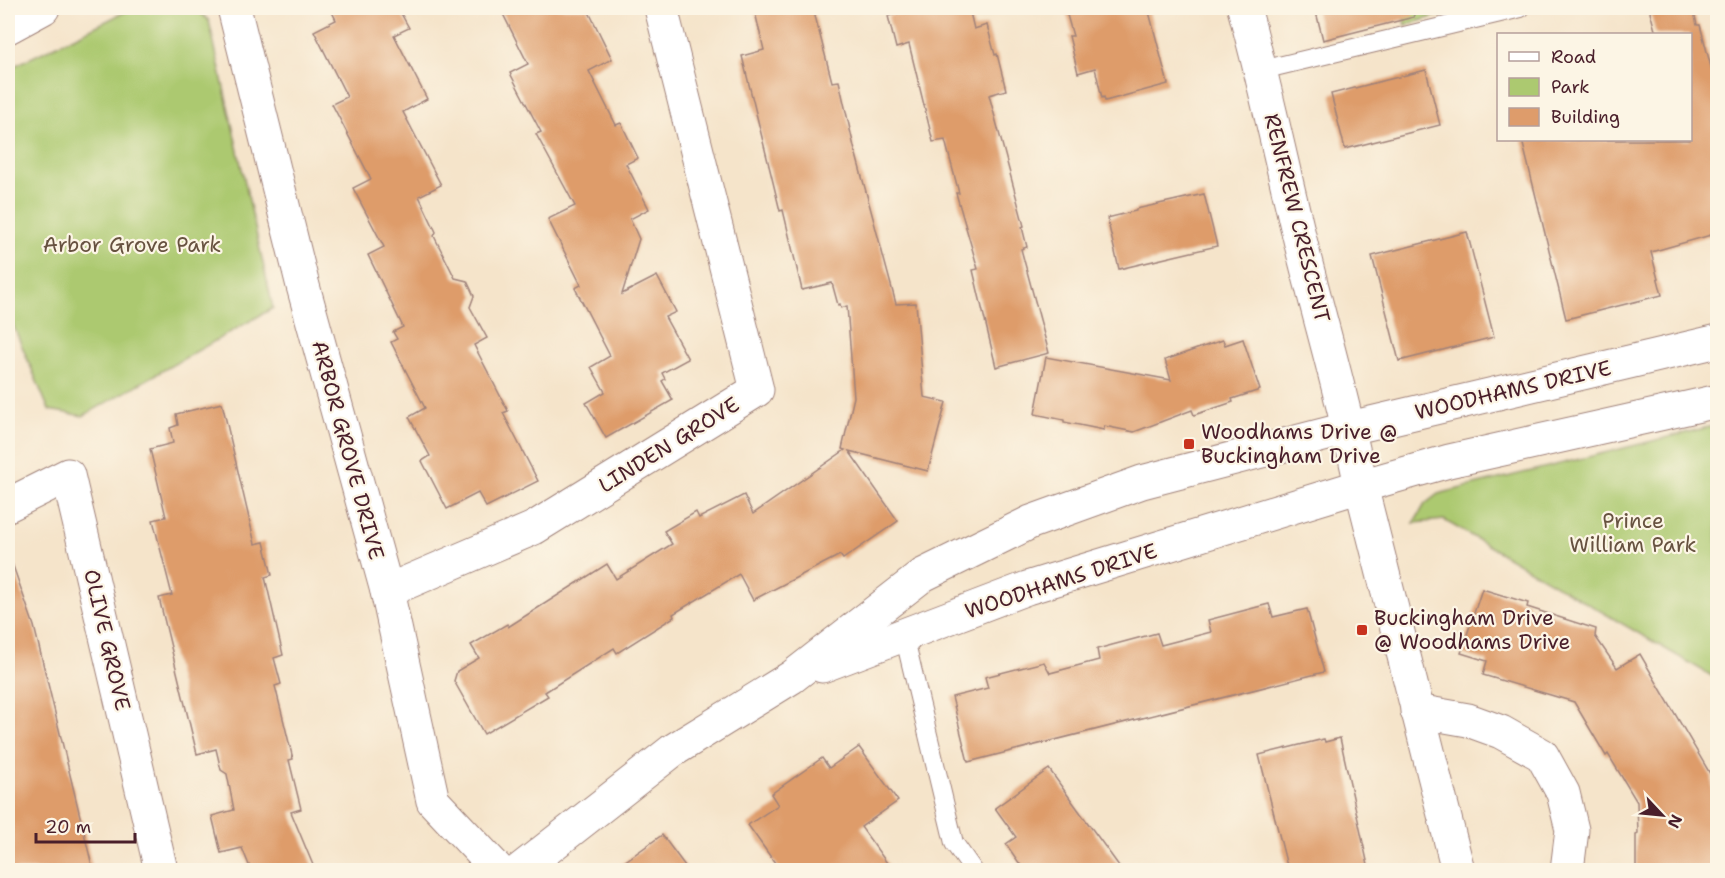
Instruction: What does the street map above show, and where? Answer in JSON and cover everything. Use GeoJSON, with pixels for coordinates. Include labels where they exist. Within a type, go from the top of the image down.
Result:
{"type":"FeatureCollection","features":[{"type":"Feature","properties":{"kind":"street"},"geometry":{"type":"LineString","coordinates":[[8,27],[43,8]]}},
{"type":"Feature","properties":{"kind":"street","name":"ARBOR GROVE DRIVE"},"geometry":{"type":"LineString","coordinates":[[234,8],[303,286],[387,591],[433,801],[498,870]]}},
{"type":"Feature","properties":{"kind":"street","name":"LINDEN GROVE"},"geometry":{"type":"LineString","coordinates":[[387,591],[534,528],[757,390],[661,8]]}},
{"type":"Feature","properties":{"kind":"street","name":"RENFREW CRESCENT"},"geometry":{"type":"LineString","coordinates":[[1244,8],[1262,70],[1305,258],[1350,428],[1361,486],[1458,870]]}},
{"type":"Feature","properties":{"kind":"street","name":"WOODHAMS DRIVE"},"geometry":{"type":"LineString","coordinates":[[520,870],[672,751],[792,677],[923,574],[1032,522],[1142,482],[1350,428],[1718,342]]}},
{"type":"Feature","properties":{"kind":"street","name":"WOODHAMS DRIVE"},"geometry":{"type":"LineString","coordinates":[[792,677],[1027,588],[1361,486],[1449,461],[1718,401]]}},
{"type":"Feature","properties":{"kind":"street","name":"OLIVE GROVE"},"geometry":{"type":"LineString","coordinates":[[8,505],[68,475],[161,870]]}},
{"type":"Feature","properties":{"kind":"street"},"geometry":{"type":"LineString","coordinates":[[1417,711],[1468,720],[1501,732],[1542,755],[1563,793],[1572,830],[1567,870]]}},
{"type":"Feature","properties":{"kind":"lane"},"geometry":{"type":"LineString","coordinates":[[1262,70],[1521,8]]}},
{"type":"Feature","properties":{"kind":"lane"},"geometry":{"type":"LineString","coordinates":[[904,635],[954,843],[973,870]]}},
{"type":"Feature","properties":{"kind":"green space","name":"Arbor Grove Park"},"geometry":{"type":"Polygon","coordinates":[[[133,8],[196,8],[209,21],[273,308],[83,416],[49,410],[8,313],[8,69],[133,8]]]}},
{"type":"Feature","properties":{"kind":"green space"},"geometry":{"type":"Polygon","coordinates":[[[1401,8],[1453,8],[1453,11],[1406,25],[1401,8]]]}},
{"type":"Feature","properties":{"kind":"green space","name":"Prince William Park"},"geometry":{"type":"Polygon","coordinates":[[[1717,425],[1717,679],[1444,520],[1414,523],[1425,504],[1438,494],[1717,425]]]}},
{"type":"Feature","properties":{"kind":"building"},"geometry":{"type":"Polygon","coordinates":[[[330,8],[398,8],[409,28],[394,35],[427,99],[403,112],[441,185],[419,196],[436,232],[434,236],[455,278],[467,281],[474,296],[470,307],[487,338],[474,345],[508,411],[503,413],[538,481],[486,507],[478,493],[447,509],[422,461],[430,456],[409,417],[425,408],[391,342],[397,339],[393,332],[403,327],[368,255],[384,247],[353,188],[371,179],[332,104],[347,97],[314,31],[336,20],[330,8]]]}},
{"type":"Feature","properties":{"kind":"building"},"geometry":{"type":"Polygon","coordinates":[[[500,8],[587,8],[612,59],[589,71],[616,125],[621,123],[638,158],[626,164],[649,209],[630,219],[639,239],[622,294],[657,276],[676,312],[665,317],[688,359],[662,373],[665,379],[662,381],[673,400],[606,438],[586,403],[605,392],[591,367],[610,356],[575,288],[581,285],[548,219],[575,206],[536,134],[541,132],[510,73],[528,64],[500,8]]]}},
{"type":"Feature","properties":{"kind":"building"},"geometry":{"type":"Polygon","coordinates":[[[754,8],[813,8],[832,82],[839,81],[854,147],[896,304],[916,303],[924,397],[946,402],[928,471],[849,451],[898,521],[843,559],[840,555],[753,600],[739,574],[673,614],[674,617],[617,653],[614,648],[545,692],[548,696],[484,734],[454,681],[457,671],[479,658],[471,645],[507,624],[508,627],[607,564],[616,579],[672,544],[664,531],[696,512],[699,518],[744,495],[753,514],[845,450],[842,449],[854,397],[847,306],[841,308],[840,304],[838,305],[832,283],[802,290],[742,56],[764,50],[754,8]]]}},
{"type":"Feature","properties":{"kind":"building"},"geometry":{"type":"Polygon","coordinates":[[[921,8],[969,8],[974,29],[987,25],[1006,90],[989,95],[1024,226],[1022,227],[1027,247],[1021,249],[1049,353],[996,367],[973,270],[978,269],[956,193],[959,193],[945,140],[933,142],[909,44],[896,48],[888,16],[921,8]]]}},
{"type":"Feature","properties":{"kind":"building"},"geometry":{"type":"Polygon","coordinates":[[[1065,8],[1148,8],[1168,84],[1105,101],[1104,97],[1102,98],[1095,68],[1078,73],[1069,36],[1073,36],[1065,8]]]}},
{"type":"Feature","properties":{"kind":"building"},"geometry":{"type":"Polygon","coordinates":[[[1336,8],[1413,8],[1414,17],[1323,40],[1316,12],[1336,8]]]}},
{"type":"Feature","properties":{"kind":"building"},"geometry":{"type":"Polygon","coordinates":[[[1649,8],[1693,8],[1697,25],[1700,25],[1718,94],[1718,233],[1651,252],[1662,295],[1566,319],[1522,141],[1692,141],[1692,33],[1656,33],[1649,8]]]}},
{"type":"Feature","properties":{"kind":"building"},"geometry":{"type":"Polygon","coordinates":[[[1426,70],[1440,125],[1345,149],[1331,94],[1426,70]]]}},
{"type":"Feature","properties":{"kind":"building"},"geometry":{"type":"Polygon","coordinates":[[[1204,194],[1217,246],[1119,269],[1107,218],[1204,194]]]}},
{"type":"Feature","properties":{"kind":"building"},"geometry":{"type":"Polygon","coordinates":[[[1467,232],[1494,337],[1399,361],[1372,256],[1467,232]]]}},
{"type":"Feature","properties":{"kind":"building"},"geometry":{"type":"Polygon","coordinates":[[[1243,339],[1260,390],[1232,399],[1233,402],[1194,415],[1192,410],[1134,432],[1104,426],[1104,430],[1035,414],[1046,357],[1171,380],[1165,360],[1223,340],[1225,345],[1243,339]]]}},
{"type":"Feature","properties":{"kind":"building"},"geometry":{"type":"Polygon","coordinates":[[[222,403],[255,544],[264,542],[272,575],[265,577],[283,655],[274,658],[281,684],[275,686],[293,759],[289,760],[301,809],[291,812],[315,870],[251,870],[242,848],[221,853],[212,816],[234,810],[227,774],[221,770],[216,749],[197,754],[159,598],[172,595],[153,520],[166,517],[150,449],[173,443],[170,428],[178,425],[176,414],[222,403]]]}},
{"type":"Feature","properties":{"kind":"building"},"geometry":{"type":"Polygon","coordinates":[[[12,563],[34,626],[93,870],[8,870],[8,564],[12,563]]]}},
{"type":"Feature","properties":{"kind":"building"},"geometry":{"type":"Polygon","coordinates":[[[1482,589],[1528,603],[1527,607],[1596,629],[1595,636],[1617,668],[1640,654],[1712,777],[1715,870],[1636,870],[1637,802],[1574,702],[1483,675],[1487,661],[1461,653],[1482,589]]]}},
{"type":"Feature","properties":{"kind":"building"},"geometry":{"type":"Polygon","coordinates":[[[1269,604],[1273,617],[1307,609],[1324,672],[968,762],[952,697],[988,688],[985,677],[1044,662],[1050,673],[1099,660],[1097,649],[1157,633],[1161,645],[1211,632],[1208,620],[1269,604]]]}},
{"type":"Feature","properties":{"kind":"building"},"geometry":{"type":"Polygon","coordinates":[[[1340,738],[1369,870],[1288,870],[1259,755],[1324,739],[1325,742],[1340,738]]]}},
{"type":"Feature","properties":{"kind":"building"},"geometry":{"type":"Polygon","coordinates":[[[859,747],[898,801],[861,827],[892,870],[780,870],[748,825],[778,805],[771,794],[822,758],[829,768],[859,747]]]}},
{"type":"Feature","properties":{"kind":"building"},"geometry":{"type":"Polygon","coordinates":[[[1049,769],[1122,870],[1024,870],[1006,844],[1016,837],[995,808],[1049,769]]]}},
{"type":"Feature","properties":{"kind":"building"},"geometry":{"type":"Polygon","coordinates":[[[662,835],[688,870],[613,870],[662,835]]]}},
{"type":"Feature","properties":{"kind":"place","name":"Woodhams Drive @ Buckingham Drive"},"geometry":{"type":"Point","coordinates":[1189,444]}},
{"type":"Feature","properties":{"kind":"place","name":"Buckingham Drive @ Woodhams Drive"},"geometry":{"type":"Point","coordinates":[1362,630]}}]}
